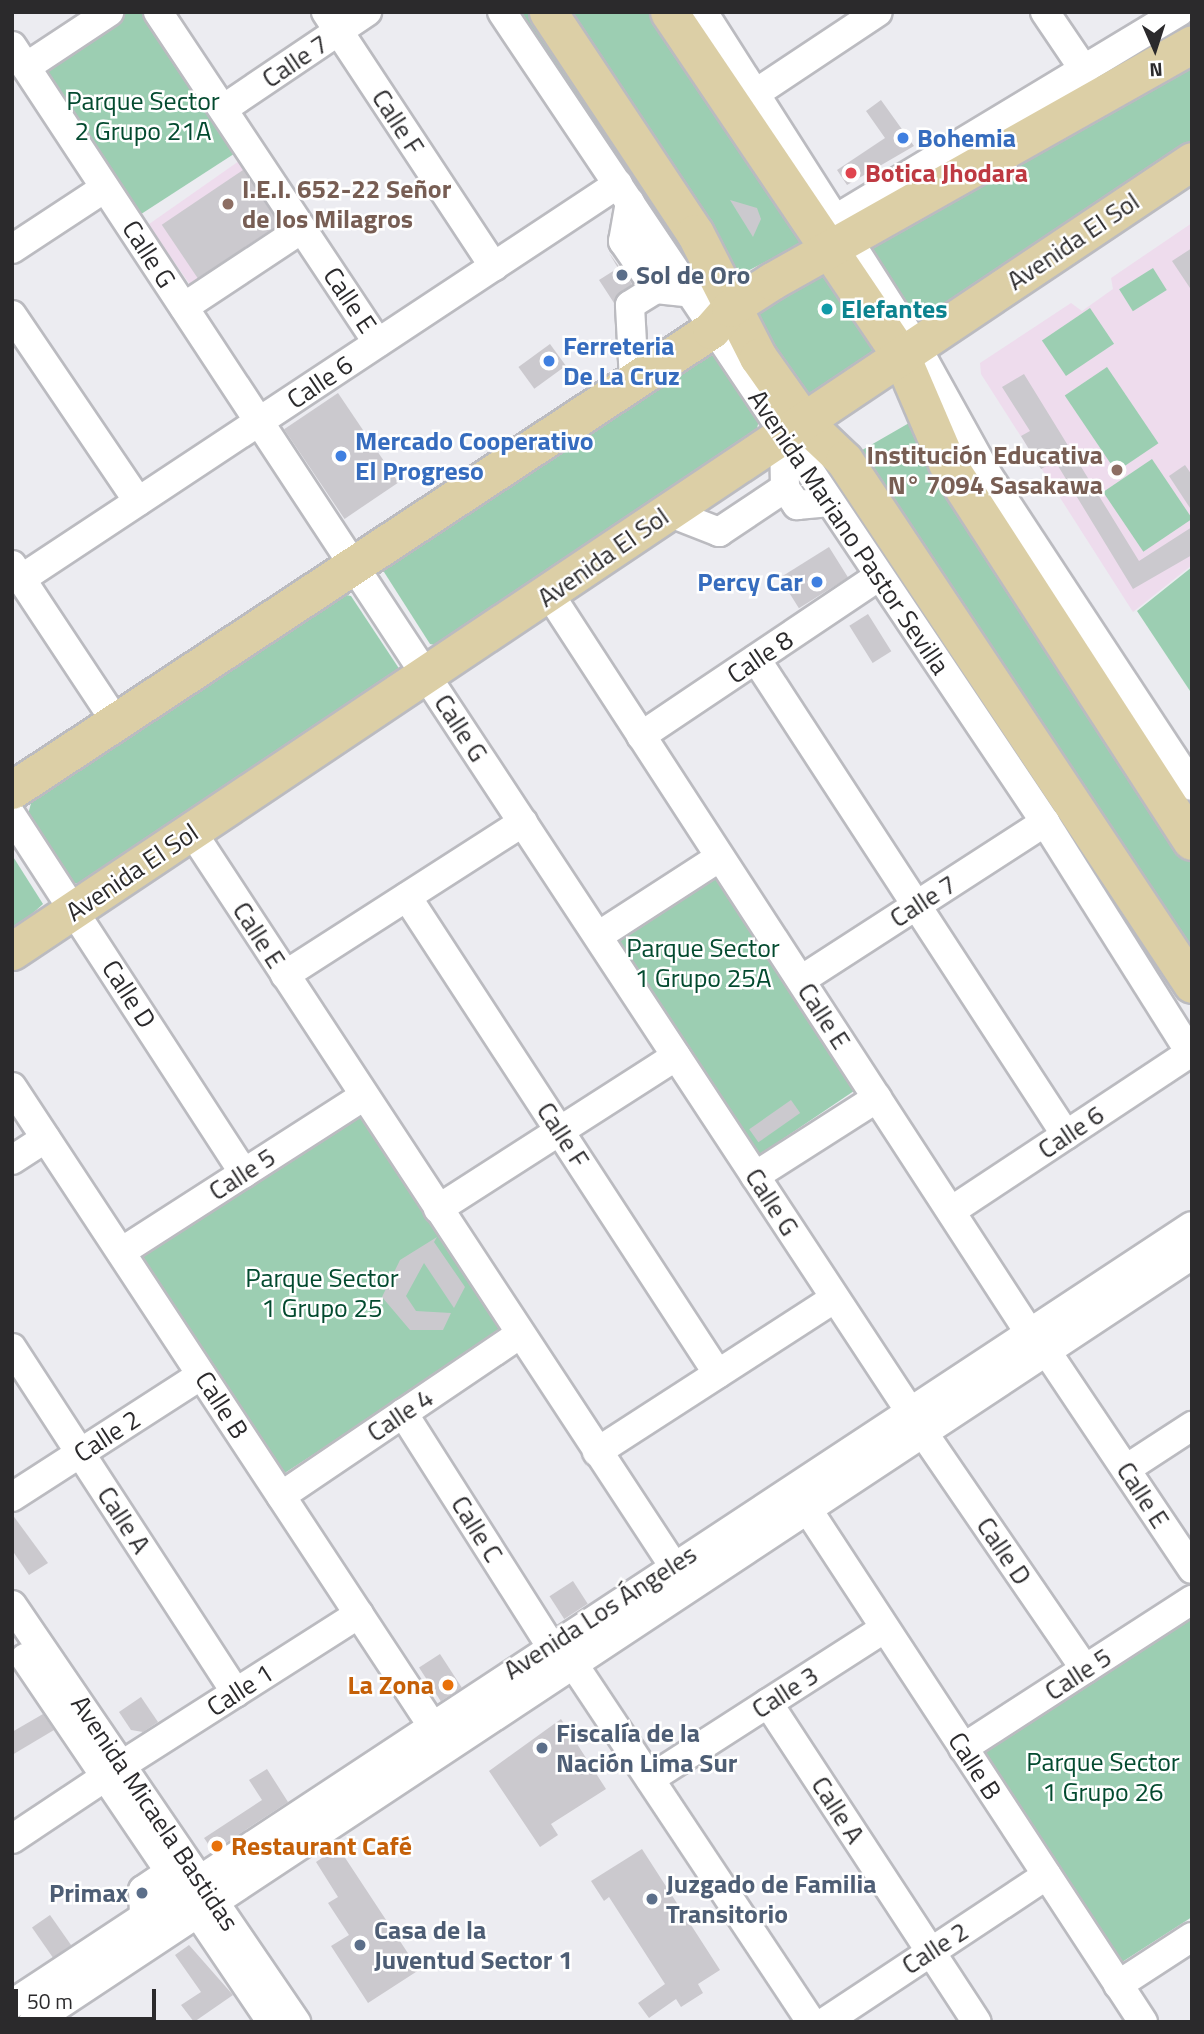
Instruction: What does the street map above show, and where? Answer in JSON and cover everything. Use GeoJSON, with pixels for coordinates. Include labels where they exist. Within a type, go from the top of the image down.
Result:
{"type":"FeatureCollection","features":[{"type":"Feature","properties":{"kind":"main road","name":"Avenida Mariano Pastor Sevilla"},"geometry":{"type":"LineString","coordinates":[[548,12],[695,233],[720,319],[794,427],[844,460],[1192,985]]}},
{"type":"Feature","properties":{"kind":"main road"},"geometry":{"type":"LineString","coordinates":[[670,12],[836,235],[909,352],[947,463],[1192,841]]}},
{"type":"Feature","properties":{"kind":"main road"},"geometry":{"type":"LineString","coordinates":[[12,790],[354,560],[634,380],[836,235],[1192,44]]}},
{"type":"Feature","properties":{"kind":"main road","name":"Avenida El Sol"},"geometry":{"type":"LineString","coordinates":[[12,951],[550,595],[794,427],[1192,162]]}},
{"type":"Feature","properties":{"kind":"street"},"geometry":{"type":"LineString","coordinates":[[19,56],[109,12]]}},
{"type":"Feature","properties":{"kind":"street","name":"Calle E"},"geometry":{"type":"LineString","coordinates":[[158,12],[379,343]]}},
{"type":"Feature","properties":{"kind":"street","name":"Calle 7"},"geometry":{"type":"LineString","coordinates":[[223,109],[332,22],[367,12]]}},
{"type":"Feature","properties":{"kind":"street","name":"Avenida Mariano Pastor Sevilla"},"geometry":{"type":"LineString","coordinates":[[502,12],[687,292],[720,319]]}},
{"type":"Feature","properties":{"kind":"street"},"geometry":{"type":"LineString","coordinates":[[703,12],[756,93],[836,235],[1084,71],[1179,12]]}},
{"type":"Feature","properties":{"kind":"street"},"geometry":{"type":"LineString","coordinates":[[1045,12],[1084,71]]}},
{"type":"Feature","properties":{"kind":"street"},"geometry":{"type":"LineString","coordinates":[[756,93],[876,13]]}},
{"type":"Feature","properties":{"kind":"street","name":"Calle F"},"geometry":{"type":"LineString","coordinates":[[332,22],[494,267]]}},
{"type":"Feature","properties":{"kind":"street","name":"Calle G"},"geometry":{"type":"LineString","coordinates":[[19,56],[259,422],[354,560],[427,677],[917,1422]]}},
{"type":"Feature","properties":{"kind":"street"},"geometry":{"type":"LineString","coordinates":[[12,249],[106,188]]}},
{"type":"Feature","properties":{"kind":"street"},"geometry":{"type":"LineString","coordinates":[[624,193],[623,241],[656,289]]}},
{"type":"Feature","properties":{"kind":"street","name":"Calle 6"},"geometry":{"type":"LineString","coordinates":[[17,572],[138,501],[494,267],[624,193]]}},
{"type":"Feature","properties":{"kind":"street"},"geometry":{"type":"LineString","coordinates":[[184,307],[302,229]]}},
{"type":"Feature","properties":{"kind":"street"},"geometry":{"type":"LineString","coordinates":[[634,380],[630,305],[656,289],[687,292]]}},
{"type":"Feature","properties":{"kind":"street"},"geometry":{"type":"LineString","coordinates":[[12,315],[138,501]]}},
{"type":"Feature","properties":{"kind":"street"},"geometry":{"type":"LineString","coordinates":[[909,352],[1192,786]]}},
{"type":"Feature","properties":{"kind":"street"},"geometry":{"type":"LineString","coordinates":[[794,427],[785,488],[797,505],[830,502]]}},
{"type":"Feature","properties":{"kind":"street","name":"Avenida Mariano Pastor Sevilla"},"geometry":{"type":"LineString","coordinates":[[794,427],[830,502],[1045,822],[1191,1054]]}},
{"type":"Feature","properties":{"kind":"street"},"geometry":{"type":"LineString","coordinates":[[668,512],[719,532],[785,488]]}},
{"type":"Feature","properties":{"kind":"street"},"geometry":{"type":"LineString","coordinates":[[17,572],[116,722]]}},
{"type":"Feature","properties":{"kind":"street","name":"Calle 8"},"geometry":{"type":"LineString","coordinates":[[641,736],[878,577]]}},
{"type":"Feature","properties":{"kind":"street","name":"Calle E"},"geometry":{"type":"LineString","coordinates":[[550,595],[951,1212],[1192,1569]]}},
{"type":"Feature","properties":{"kind":"street"},"geometry":{"type":"LineString","coordinates":[[757,659],[1066,1135]]}},
{"type":"Feature","properties":{"kind":"street","name":"Calle D"},"geometry":{"type":"LineString","coordinates":[[12,816],[244,1173]]}},
{"type":"Feature","properties":{"kind":"street"},"geometry":{"type":"LineString","coordinates":[[285,975],[523,822]]}},
{"type":"Feature","properties":{"kind":"street","name":"Calle 7"},"geometry":{"type":"LineString","coordinates":[[801,980],[1045,822]]}},
{"type":"Feature","properties":{"kind":"street","name":"Calle E"},"geometry":{"type":"LineString","coordinates":[[192,832],[673,1564]]}},
{"type":"Feature","properties":{"kind":"street"},"geometry":{"type":"LineString","coordinates":[[598,936],[720,857]]}},
{"type":"Feature","properties":{"kind":"street","name":"Calle F"},"geometry":{"type":"LineString","coordinates":[[407,897],[719,1374]]}},
{"type":"Feature","properties":{"kind":"street","name":"Calle 6"},"geometry":{"type":"LineString","coordinates":[[951,1212],[1191,1054]]}},
{"type":"Feature","properties":{"kind":"street"},"geometry":{"type":"LineString","coordinates":[[438,1209],[676,1056]]}},
{"type":"Feature","properties":{"kind":"street","name":"Calle B"},"geometry":{"type":"LineString","coordinates":[[12,1087],[431,1724]]}},
{"type":"Feature","properties":{"kind":"street","name":"Calle 5"},"geometry":{"type":"LineString","coordinates":[[121,1252],[364,1096]]}},
{"type":"Feature","properties":{"kind":"street"},"geometry":{"type":"LineString","coordinates":[[755,1176],[877,1098]]}},
{"type":"Feature","properties":{"kind":"street"},"geometry":{"type":"LineString","coordinates":[[12,1160],[46,1138]]}},
{"type":"Feature","properties":{"kind":"street","name":"Avenida Los Ángeles"},"geometry":{"type":"LineString","coordinates":[[33,2022],[192,1890],[431,1724],[673,1564],[917,1422],[1038,1342],[1192,1226]]}},
{"type":"Feature","properties":{"kind":"street","name":"Avenida Los Ángeles"},"geometry":{"type":"LineString","coordinates":[[1038,1342],[1192,1255]]}},
{"type":"Feature","properties":{"kind":"street"},"geometry":{"type":"LineString","coordinates":[[597,1452],[835,1298]]}},
{"type":"Feature","properties":{"kind":"street","name":"Calle 4"},"geometry":{"type":"LineString","coordinates":[[281,1496],[520,1334]]}},
{"type":"Feature","properties":{"kind":"street","name":"Calle A"},"geometry":{"type":"LineString","coordinates":[[12,1348],[236,1693]]}},
{"type":"Feature","properties":{"kind":"street","name":"Calle 2"},"geometry":{"type":"LineString","coordinates":[[12,1497],[201,1375]]}},
{"type":"Feature","properties":{"kind":"street","name":"Calle C"},"geometry":{"type":"LineString","coordinates":[[403,1413],[550,1644],[574,1665],[811,2022]]}},
{"type":"Feature","properties":{"kind":"street","name":"Calle D"},"geometry":{"type":"LineString","coordinates":[[917,1422],[1085,1669]]}},
{"type":"Feature","properties":{"kind":"street","name":"Avenida Los Ángeles"},"geometry":{"type":"LineString","coordinates":[[192,1890],[574,1665],[808,1510],[917,1422]]}},
{"type":"Feature","properties":{"kind":"street"},"geometry":{"type":"LineString","coordinates":[[1126,1468],[1192,1426]]}},
{"type":"Feature","properties":{"kind":"street","name":"Calle B"},"geometry":{"type":"LineString","coordinates":[[808,1510],[1143,2022]]}},
{"type":"Feature","properties":{"kind":"street","name":"Calle 5"},"geometry":{"type":"LineString","coordinates":[[963,1748],[1192,1600]]}},
{"type":"Feature","properties":{"kind":"street","name":"Avenida Micaela Bastidas"},"geometry":{"type":"LineString","coordinates":[[12,1605],[114,1771],[192,1890],[271,2022]]}},
{"type":"Feature","properties":{"kind":"street","name":"Calle 1"},"geometry":{"type":"LineString","coordinates":[[114,1771],[359,1614]]}},
{"type":"Feature","properties":{"kind":"street","name":"Calle 3"},"geometry":{"type":"LineString","coordinates":[[650,1779],[885,1628]]}},
{"type":"Feature","properties":{"kind":"street","name":"Avenida Micaela Bastidas"},"geometry":{"type":"LineString","coordinates":[[12,1638],[114,1771]]}},
{"type":"Feature","properties":{"kind":"street","name":"Calle A"},"geometry":{"type":"LineString","coordinates":[[768,1703],[977,2022]]}},
{"type":"Feature","properties":{"kind":"street"},"geometry":{"type":"LineString","coordinates":[[12,1839],[114,1771]]}},
{"type":"Feature","properties":{"kind":"street","name":"Calle 2"},"geometry":{"type":"LineString","coordinates":[[825,2022],[1047,1875]]}},
{"type":"Feature","properties":{"kind":"street"},"geometry":{"type":"LineString","coordinates":[[151,1926],[143,1890],[192,1890]]}},
{"type":"Feature","properties":{"kind":"street","name":"Avenida Micaela Bastidas"},"geometry":{"type":"LineString","coordinates":[[192,1890],[296,2022]]}},
{"type":"Feature","properties":{"kind":"street","name":"Avenida Los Ángeles"},"geometry":{"type":"LineString","coordinates":[[12,2004],[151,1926]]}},
{"type":"Feature","properties":{"kind":"street"},"geometry":{"type":"LineString","coordinates":[[1118,1985],[1192,1937]]}},
{"type":"Feature","properties":{"kind":"shaded area","name":"I.E.I. 652-22 Señor de los Milagros"},"geometry":{"type":"Polygon","coordinates":[[[239,161],[283,223],[192,287],[148,225],[239,161]]]}},
{"type":"Feature","properties":{"kind":"shaded area","name":"Institución Educativa N° 7094 Sasakawa"},"geometry":{"type":"Polygon","coordinates":[[[1192,223],[1192,565],[1133,612],[981,374],[980,363],[1071,303],[1082,311],[1113,289],[1111,278],[1192,223]]]}},
{"type":"Feature","properties":{"kind":"green space","name":"Parque Sector 2 Grupo 21A"},"geometry":{"type":"Polygon","coordinates":[[[127,12],[149,12],[240,150],[135,218],[37,70],[127,12]]]}},
{"type":"Feature","properties":{"kind":"green space"},"geometry":{"type":"Polygon","coordinates":[[[518,12],[535,12],[680,246],[704,270],[692,276],[518,12]]]}},
{"type":"Feature","properties":{"kind":"green space"},"geometry":{"type":"Polygon","coordinates":[[[557,12],[658,12],[806,241],[736,277],[557,12]]]}},
{"type":"Feature","properties":{"kind":"green space"},"geometry":{"type":"Polygon","coordinates":[[[1192,60],[1192,149],[917,325],[868,243],[1192,60]]]}},
{"type":"Feature","properties":{"kind":"green space"},"geometry":{"type":"Polygon","coordinates":[[[817,266],[877,352],[804,403],[744,317],[817,266]]]}},
{"type":"Feature","properties":{"kind":"green space"},"geometry":{"type":"Polygon","coordinates":[[[1153,268],[1167,290],[1133,311],[1119,289],[1153,268]]]}},
{"type":"Feature","properties":{"kind":"green space"},"geometry":{"type":"Polygon","coordinates":[[[1090,308],[1114,344],[1066,376],[1042,340],[1090,308]]]}},
{"type":"Feature","properties":{"kind":"green space"},"geometry":{"type":"Polygon","coordinates":[[[704,353],[720,358],[759,420],[755,437],[440,646],[430,644],[384,572],[385,563],[704,353]]]}},
{"type":"Feature","properties":{"kind":"green space"},"geometry":{"type":"Polygon","coordinates":[[[1107,367],[1158,443],[1116,472],[1065,396],[1107,367]]]}},
{"type":"Feature","properties":{"kind":"green space"},"geometry":{"type":"Polygon","coordinates":[[[916,419],[969,528],[1192,865],[1192,962],[857,453],[916,419]]]}},
{"type":"Feature","properties":{"kind":"green space"},"geometry":{"type":"Polygon","coordinates":[[[1152,459],[1192,519],[1143,552],[1103,492],[1152,459]]]}},
{"type":"Feature","properties":{"kind":"green space"},"geometry":{"type":"Polygon","coordinates":[[[1192,567],[1192,694],[1137,611],[1192,567]]]}},
{"type":"Feature","properties":{"kind":"green space"},"geometry":{"type":"Polygon","coordinates":[[[342,594],[351,596],[400,670],[87,883],[71,883],[27,818],[33,796],[342,594]]]}},
{"type":"Feature","properties":{"kind":"green space"},"geometry":{"type":"Polygon","coordinates":[[[12,855],[43,904],[12,932],[12,855]]]}},
{"type":"Feature","properties":{"kind":"green space","name":"Parque Sector 1 Grupo 25A"},"geometry":{"type":"Polygon","coordinates":[[[718,875],[861,1086],[759,1155],[616,944],[718,875]]]}},
{"type":"Feature","properties":{"kind":"green space","name":"Parque Sector 1 Grupo 25"},"geometry":{"type":"Polygon","coordinates":[[[360,1107],[505,1330],[281,1476],[136,1252],[360,1107]]]}},
{"type":"Feature","properties":{"kind":"green space","name":"Parque Sector 1 Grupo 26"},"geometry":{"type":"Polygon","coordinates":[[[1192,1613],[1192,1917],[1119,1964],[979,1750],[1192,1613]]]}},
{"type":"Feature","properties":{"kind":"building"},"geometry":{"type":"Polygon","coordinates":[[[881,100],[914,146],[847,185],[837,170],[885,138],[866,111],[881,100]]]}},
{"type":"Feature","properties":{"kind":"building","name":"I.E.I. 652-22 Señor de los Milagros"},"geometry":{"type":"Polygon","coordinates":[[[243,170],[279,224],[198,279],[162,225],[243,170]]]}},
{"type":"Feature","properties":{"kind":"building"},"geometry":{"type":"Polygon","coordinates":[[[730,200],[757,208],[761,219],[753,237],[730,200]]]}},
{"type":"Feature","properties":{"kind":"building"},"geometry":{"type":"Polygon","coordinates":[[[1192,248],[1192,291],[1172,261],[1192,248]]]}},
{"type":"Feature","properties":{"kind":"building"},"geometry":{"type":"Polygon","coordinates":[[[609,253],[632,284],[614,303],[599,280],[618,268],[609,253]]]}},
{"type":"Feature","properties":{"kind":"building"},"geometry":{"type":"Polygon","coordinates":[[[550,344],[566,366],[534,389],[518,367],[550,344]]]}},
{"type":"Feature","properties":{"kind":"building"},"geometry":{"type":"Polygon","coordinates":[[[1024,374],[1139,561],[1192,527],[1192,555],[1133,589],[1055,461],[1041,469],[1021,436],[1030,431],[1002,387],[1024,374]]]}},
{"type":"Feature","properties":{"kind":"building","name":"Mercado Cooperativo El Progreso"},"geometry":{"type":"Polygon","coordinates":[[[338,393],[398,483],[345,519],[284,429],[338,393]]]}},
{"type":"Feature","properties":{"kind":"building"},"geometry":{"type":"Polygon","coordinates":[[[1185,465],[1192,475],[1192,511],[1169,476],[1185,465]]]}},
{"type":"Feature","properties":{"kind":"building","name":"Percy Car"},"geometry":{"type":"Polygon","coordinates":[[[829,547],[848,578],[799,608],[780,578],[829,547]]]}},
{"type":"Feature","properties":{"kind":"building"},"geometry":{"type":"Polygon","coordinates":[[[868,614],[891,651],[873,663],[849,626],[868,614]]]}},
{"type":"Feature","properties":{"kind":"building"},"geometry":{"type":"Polygon","coordinates":[[[791,1100],[800,1113],[758,1142],[749,1129],[791,1100]]]}},
{"type":"Feature","properties":{"kind":"building"},"geometry":{"type":"Polygon","coordinates":[[[437,1237],[434,1242],[465,1287],[454,1308],[424,1263],[406,1296],[416,1311],[451,1313],[443,1330],[410,1330],[382,1297],[400,1260],[437,1237]]]}},
{"type":"Feature","properties":{"kind":"building"},"geometry":{"type":"Polygon","coordinates":[[[12,1514],[48,1563],[29,1575],[12,1550],[12,1514]]]}},
{"type":"Feature","properties":{"kind":"building"},"geometry":{"type":"Polygon","coordinates":[[[573,1581],[588,1604],[564,1619],[550,1596],[573,1581]]]}},
{"type":"Feature","properties":{"kind":"building"},"geometry":{"type":"Polygon","coordinates":[[[440,1654],[462,1688],[441,1701],[419,1668],[440,1654]]]}},
{"type":"Feature","properties":{"kind":"building"},"geometry":{"type":"Polygon","coordinates":[[[141,1697],[158,1722],[143,1732],[131,1730],[119,1712],[141,1697]]]}},
{"type":"Feature","properties":{"kind":"building"},"geometry":{"type":"Polygon","coordinates":[[[43,1714],[54,1730],[12,1755],[12,1732],[43,1714]]]}},
{"type":"Feature","properties":{"kind":"building"},"geometry":{"type":"Polygon","coordinates":[[[561,1719],[606,1789],[551,1824],[558,1835],[540,1847],[489,1771],[561,1719]]]}},
{"type":"Feature","properties":{"kind":"building"},"geometry":{"type":"Polygon","coordinates":[[[267,1769],[288,1802],[213,1851],[204,1838],[262,1800],[249,1780],[267,1769]]]}},
{"type":"Feature","properties":{"kind":"building"},"geometry":{"type":"Polygon","coordinates":[[[338,1847],[419,1970],[368,2003],[331,1946],[349,1935],[328,1903],[338,1897],[316,1862],[338,1847]]]}},
{"type":"Feature","properties":{"kind":"building"},"geometry":{"type":"Polygon","coordinates":[[[642,1849],[720,1970],[698,1984],[703,1993],[681,2007],[676,1999],[649,2018],[638,2003],[665,1984],[609,1897],[604,1901],[591,1881],[642,1849]]]}},
{"type":"Feature","properties":{"kind":"building"},"geometry":{"type":"Polygon","coordinates":[[[50,1915],[71,1945],[53,1958],[32,1928],[50,1915]]]}},
{"type":"Feature","properties":{"kind":"building"},"geometry":{"type":"Polygon","coordinates":[[[189,1945],[233,1995],[194,2022],[181,2005],[201,1992],[175,1955],[189,1945]]]}},
{"type":"Feature","properties":{"kind":"place","name":"Bohemia"},"geometry":{"type":"Point","coordinates":[903,138]}},
{"type":"Feature","properties":{"kind":"place","name":"Botica Jhodara"},"geometry":{"type":"Point","coordinates":[851,173]}},
{"type":"Feature","properties":{"kind":"place","name":"I.E.I. 652-22 Señor de los Milagros"},"geometry":{"type":"Point","coordinates":[228,204]}},
{"type":"Feature","properties":{"kind":"place","name":"Sol de Oro"},"geometry":{"type":"Point","coordinates":[622,275]}},
{"type":"Feature","properties":{"kind":"place","name":"Elefantes"},"geometry":{"type":"Point","coordinates":[827,309]}},
{"type":"Feature","properties":{"kind":"place","name":"Ferreteria De La Cruz"},"geometry":{"type":"Point","coordinates":[549,361]}},
{"type":"Feature","properties":{"kind":"place","name":"Mercado Cooperativo El Progreso"},"geometry":{"type":"Point","coordinates":[341,456]}},
{"type":"Feature","properties":{"kind":"place","name":"Institución Educativa N° 7094 Sasakawa"},"geometry":{"type":"Point","coordinates":[1117,470]}},
{"type":"Feature","properties":{"kind":"place","name":"Percy Car"},"geometry":{"type":"Point","coordinates":[817,582]}},
{"type":"Feature","properties":{"kind":"place","name":"La Zona"},"geometry":{"type":"Point","coordinates":[448,1685]}},
{"type":"Feature","properties":{"kind":"place","name":"Fiscalía de la Nación Lima Sur"},"geometry":{"type":"Point","coordinates":[542,1748]}},
{"type":"Feature","properties":{"kind":"place","name":"Restaurant Café"},"geometry":{"type":"Point","coordinates":[217,1846]}},
{"type":"Feature","properties":{"kind":"place","name":"Primax"},"geometry":{"type":"Point","coordinates":[142,1893]}},
{"type":"Feature","properties":{"kind":"place","name":"Juzgado de Familia Transitorio"},"geometry":{"type":"Point","coordinates":[652,1899]}},
{"type":"Feature","properties":{"kind":"place","name":"Casa de la Juventud Sector 1"},"geometry":{"type":"Point","coordinates":[360,1945]}}]}
